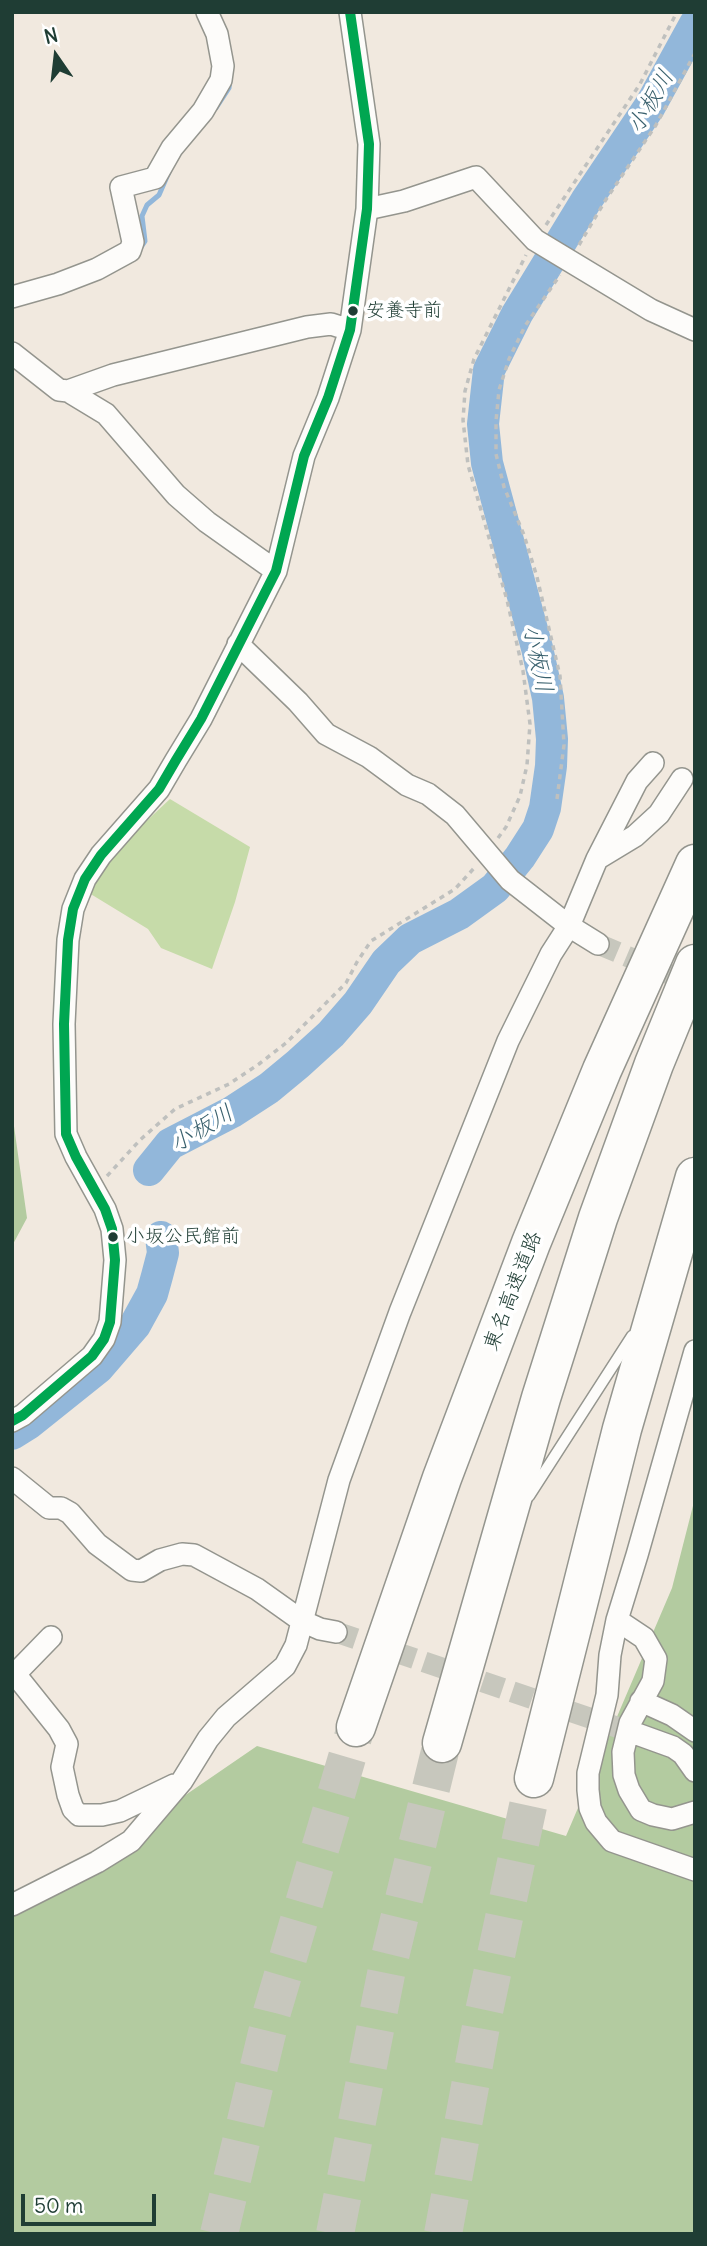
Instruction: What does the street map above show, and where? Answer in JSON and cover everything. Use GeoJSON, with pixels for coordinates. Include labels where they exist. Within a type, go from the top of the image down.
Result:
{"type":"FeatureCollection","features":[{"type":"Feature","properties":{"kind":"highway","name":"東名高速道路"},"geometry":{"type":"LineString","coordinates":[[356,1727],[442,1478],[531,1243],[602,1070],[695,864]]}},
{"type":"Feature","properties":{"kind":"highway"},"geometry":{"type":"LineString","coordinates":[[442,1743],[497,1546],[598,1218],[654,1064],[695,964]]}},
{"type":"Feature","properties":{"kind":"highway"},"geometry":{"type":"LineString","coordinates":[[534,1778],[589,1552],[660,1292],[695,1177]]}},
{"type":"Feature","properties":{"kind":"street"},"geometry":{"type":"LineString","coordinates":[[12,297],[58,284],[130,251],[133,242],[121,187],[155,178],[172,148],[203,111],[221,80],[223,66],[218,34],[207,12]]}},
{"type":"Feature","properties":{"kind":"street"},"geometry":{"type":"LineString","coordinates":[[12,1421],[23,1415],[92,1356],[110,1322],[115,1260],[112,1229],[97,1193],[66,1134],[64,1024],[68,940],[73,909],[85,879],[101,855],[159,789],[201,719],[276,571],[304,456],[328,398],[350,330],[367,209],[369,144],[350,12]]}},
{"type":"Feature","properties":{"kind":"street"},"geometry":{"type":"LineString","coordinates":[[367,209],[404,201],[475,177],[535,240],[651,310],[691,321]]}},
{"type":"Feature","properties":{"kind":"street"},"geometry":{"type":"LineString","coordinates":[[12,353],[59,390],[68,391],[140,368],[307,327],[331,324],[350,330]]}},
{"type":"Feature","properties":{"kind":"street"},"geometry":{"type":"LineString","coordinates":[[68,391],[106,414],[176,495],[199,516],[276,571]]}},
{"type":"Feature","properties":{"kind":"street"},"geometry":{"type":"LineString","coordinates":[[238,644],[326,734],[369,758],[407,785],[428,794],[455,815],[510,880],[536,902],[598,944]]}},
{"type":"Feature","properties":{"kind":"street"},"geometry":{"type":"LineString","coordinates":[[12,1905],[97,1862],[131,1840],[182,1781],[208,1739],[226,1717],[285,1666],[296,1645],[339,1480],[400,1312],[508,1041],[551,954],[569,926],[597,859],[637,780],[653,763]]}},
{"type":"Feature","properties":{"kind":"street"},"geometry":{"type":"LineString","coordinates":[[597,859],[635,836],[659,814],[682,779]]}},
{"type":"Feature","properties":{"kind":"street"},"geometry":{"type":"LineString","coordinates":[[695,1351],[617,1620],[610,1655],[607,1695],[589,1773],[590,1808],[596,1822],[612,1841],[695,1870]]}},
{"type":"Feature","properties":{"kind":"street"},"geometry":{"type":"LineString","coordinates":[[12,1478],[49,1508],[61,1508],[70,1513],[97,1545],[125,1566],[141,1571],[160,1560],[182,1554],[194,1555],[247,1583],[289,1609],[302,1621],[336,1632]]}},
{"type":"Feature","properties":{"kind":"street"},"geometry":{"type":"LineString","coordinates":[[617,1620],[645,1638],[656,1658],[653,1681],[630,1723],[622,1752],[622,1764],[629,1790],[641,1810],[653,1815],[672,1819],[695,1812]]}},
{"type":"Feature","properties":{"kind":"street"},"geometry":{"type":"LineString","coordinates":[[51,1637],[15,1674],[67,1744],[62,1767],[73,1809],[79,1815],[111,1813],[182,1781]]}},
{"type":"Feature","properties":{"kind":"street"},"geometry":{"type":"LineString","coordinates":[[641,1701],[672,1715],[695,1731]]}},
{"type":"Feature","properties":{"kind":"street"},"geometry":{"type":"LineString","coordinates":[[637,1734],[673,1747],[683,1754],[695,1771]]}},
{"type":"Feature","properties":{"kind":"lane"},"geometry":{"type":"LineString","coordinates":[[497,1546],[660,1292]]}},
{"type":"Feature","properties":{"kind":"path"},"geometry":{"type":"LineString","coordinates":[[97,1193],[110,1171],[156,1124],[175,1109],[229,1084],[286,1043],[346,983],[371,941],[455,889],[488,855],[506,827],[520,796],[527,765],[530,724],[523,671],[507,600],[468,465],[463,420],[465,391],[474,359],[489,326],[535,240],[640,84],[677,12]]}},
{"type":"Feature","properties":{"kind":"path"},"geometry":{"type":"LineString","coordinates":[[557,799],[564,745],[560,677],[537,577],[524,535],[504,487],[496,454],[499,390],[509,359],[525,326],[656,125],[695,53]]}},
{"type":"Feature","properties":{"kind":"green space"},"geometry":{"type":"Polygon","coordinates":[[[170,799],[250,847],[212,969],[161,948],[148,929],[89,893],[110,855],[170,799]]]}},
{"type":"Feature","properties":{"kind":"green space"},"geometry":{"type":"Polygon","coordinates":[[[12,1112],[27,1218],[12,1246],[12,1112]]]}},
{"type":"Feature","properties":{"kind":"green space"},"geometry":{"type":"Polygon","coordinates":[[[695,1498],[695,2234],[12,2234],[12,1914],[257,1746],[566,1836],[672,1588],[695,1498]]]}},
{"type":"Feature","properties":{"kind":"waterway","name":"小板川"},"geometry":{"type":"LineString","coordinates":[[149,1170],[170,1144],[232,1112],[269,1088],[298,1064],[331,1034],[358,1003],[386,962],[410,939],[459,914],[495,888],[538,829],[545,808],[551,766],[552,739],[548,698],[487,463],[483,424],[489,370],[517,314],[586,201],[650,106],[695,24]]}},
{"type":"Feature","properties":{"kind":"waterway"},"geometry":{"type":"LineString","coordinates":[[216,108],[229,88],[230,80]]}},
{"type":"Feature","properties":{"kind":"waterway"},"geometry":{"type":"LineString","coordinates":[[139,250],[145,241],[142,216],[147,205],[159,195],[169,172]]}},
{"type":"Feature","properties":{"kind":"waterway","name":"小板川"},"geometry":{"type":"LineString","coordinates":[[12,1434],[98,1368],[135,1325],[152,1294],[163,1253],[161,1237]]}},
{"type":"Feature","properties":{"kind":"tunnel"},"geometry":{"type":"LineString","coordinates":[[598,944],[695,985]]}},
{"type":"Feature","properties":{"kind":"tunnel"},"geometry":{"type":"LineString","coordinates":[[336,1632],[637,1734]]}},
{"type":"Feature","properties":{"kind":"tunnel"},"geometry":{"type":"LineString","coordinates":[[219,2234],[272,2012],[356,1727]]}},
{"type":"Feature","properties":{"kind":"tunnel"},"geometry":{"type":"LineString","coordinates":[[335,2234],[387,1969],[442,1743]]}},
{"type":"Feature","properties":{"kind":"tunnel"},"geometry":{"type":"LineString","coordinates":[[443,2234],[482,2021],[534,1778]]}},
{"type":"Feature","properties":{"kind":"transit line","name":"50"},"geometry":{"type":"LineString","coordinates":[[12,1421],[23,1415],[92,1356],[104,1339],[110,1322],[115,1260],[112,1229],[105,1209],[66,1134],[64,1024],[68,940],[73,909],[85,879],[101,855],[159,789],[201,719],[276,571],[304,456],[328,398],[350,330],[367,209],[369,144],[350,12]]}},
{"type":"Feature","properties":{"kind":"place","name":"安養寺前"},"geometry":{"type":"Point","coordinates":[353,311]}},
{"type":"Feature","properties":{"kind":"place","name":"小坂公民館前"},"geometry":{"type":"Point","coordinates":[113,1237]}}]}
